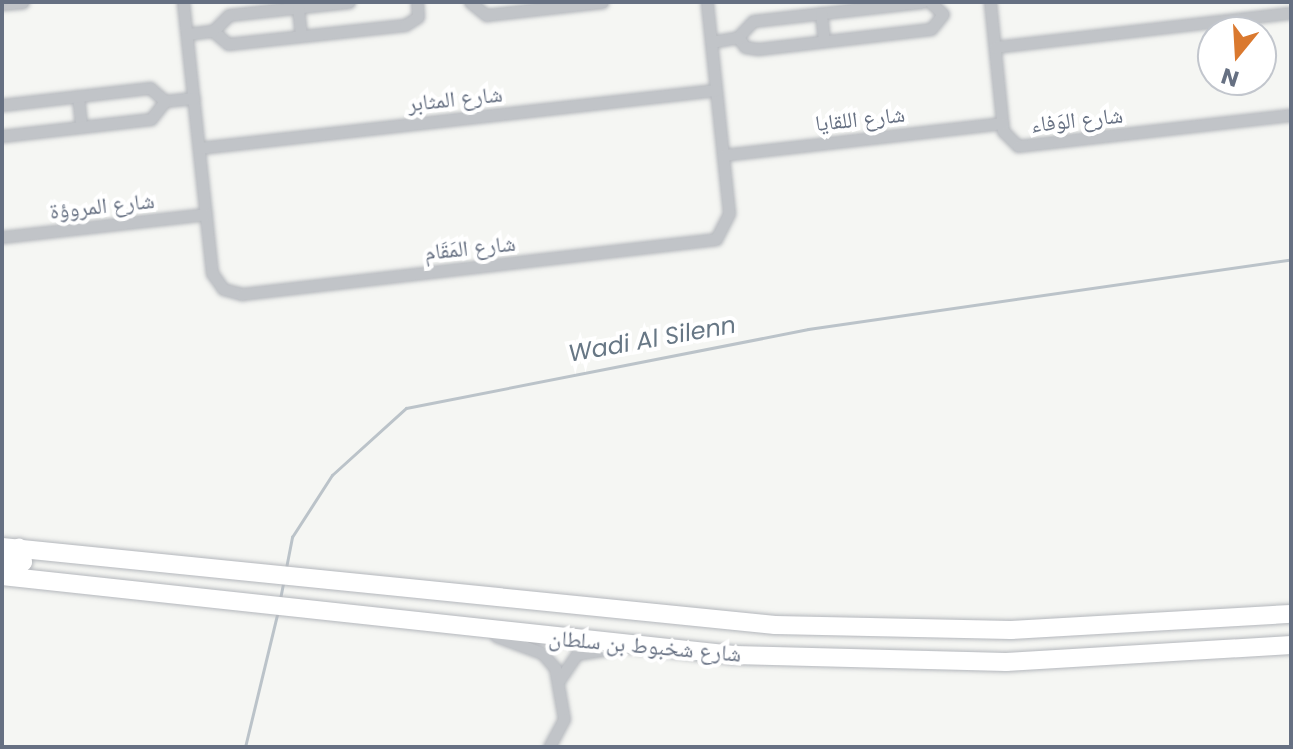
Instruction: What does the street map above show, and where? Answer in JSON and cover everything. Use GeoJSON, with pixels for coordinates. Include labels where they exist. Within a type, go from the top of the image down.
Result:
{"type":"FeatureCollection","features":[{"type":"Feature","properties":{"kind":"main road"},"geometry":{"type":"LineString","coordinates":[[2,564],[23,562],[11,548]]}},
{"type":"Feature","properties":{"kind":"main road","name":"شارع شخبوط بن سلطان"},"geometry":{"type":"LineString","coordinates":[[11,548],[211,567],[677,620],[873,629],[1092,628],[1291,614]]}},
{"type":"Feature","properties":{"kind":"main road","name":"شارع شخبوط بن سلطان"},"geometry":{"type":"LineString","coordinates":[[2,576],[207,595],[482,631],[630,646],[1006,662],[1291,645]]}},
{"type":"Feature","properties":{"kind":"street"},"geometry":{"type":"LineString","coordinates":[[2,4],[23,2]]}},
{"type":"Feature","properties":{"kind":"street","name":"شارع المَقَام"},"geometry":{"type":"LineString","coordinates":[[183,2],[213,277],[236,294],[711,241],[727,227],[707,2]]}},
{"type":"Feature","properties":{"kind":"street"},"geometry":{"type":"LineString","coordinates":[[187,34],[213,31],[223,17],[349,2]]}},
{"type":"Feature","properties":{"kind":"street"},"geometry":{"type":"LineString","coordinates":[[213,31],[224,44],[409,24],[418,17],[417,2]]}},
{"type":"Feature","properties":{"kind":"street"},"geometry":{"type":"LineString","coordinates":[[470,2],[482,15],[595,2]]}},
{"type":"Feature","properties":{"kind":"street"},"geometry":{"type":"LineString","coordinates":[[711,42],[738,37],[753,21],[922,2]]}},
{"type":"Feature","properties":{"kind":"street"},"geometry":{"type":"LineString","coordinates":[[738,37],[749,49],[935,27],[943,14],[930,2]]}},
{"type":"Feature","properties":{"kind":"street","name":"شارع الوَفاء"},"geometry":{"type":"LineString","coordinates":[[990,2],[1002,123],[1008,140],[1030,147],[1291,115]]}},
{"type":"Feature","properties":{"kind":"street"},"geometry":{"type":"LineString","coordinates":[[298,8],[301,36]]}},
{"type":"Feature","properties":{"kind":"street"},"geometry":{"type":"LineString","coordinates":[[821,13],[824,41]]}},
{"type":"Feature","properties":{"kind":"street"},"geometry":{"type":"LineString","coordinates":[[995,47],[1291,13]]}},
{"type":"Feature","properties":{"kind":"street"},"geometry":{"type":"LineString","coordinates":[[2,105],[150,88],[165,101],[194,98]]}},
{"type":"Feature","properties":{"kind":"street","name":"شارع المثابر"},"geometry":{"type":"LineString","coordinates":[[199,148],[716,90]]}},
{"type":"Feature","properties":{"kind":"street"},"geometry":{"type":"LineString","coordinates":[[78,96],[81,127]]}},
{"type":"Feature","properties":{"kind":"street"},"geometry":{"type":"LineString","coordinates":[[2,136],[156,118],[165,101]]}},
{"type":"Feature","properties":{"kind":"street","name":"شارع اللقايا"},"geometry":{"type":"LineString","coordinates":[[723,155],[1002,123]]}},
{"type":"Feature","properties":{"kind":"street","name":"شارع المروؤة"},"geometry":{"type":"LineString","coordinates":[[2,237],[206,214]]}},
{"type":"Feature","properties":{"kind":"street"},"geometry":{"type":"LineString","coordinates":[[482,631],[542,653],[560,679],[563,728],[549,747]]}},
{"type":"Feature","properties":{"kind":"street"},"geometry":{"type":"LineString","coordinates":[[560,679],[577,654],[630,646]]}},
{"type":"Feature","properties":{"kind":"waterway","name":"Wadi Al Silenn"},"geometry":{"type":"LineString","coordinates":[[286,568],[292,537],[332,475],[406,408],[808,329],[1291,259]]}},
{"type":"Feature","properties":{"kind":"waterway","name":"Wadi Al Silenn"},"geometry":{"type":"LineString","coordinates":[[280,599],[283,583]]}},
{"type":"Feature","properties":{"kind":"waterway","name":"Wadi Al Silenn"},"geometry":{"type":"LineString","coordinates":[[245,747],[278,611]]}}]}
